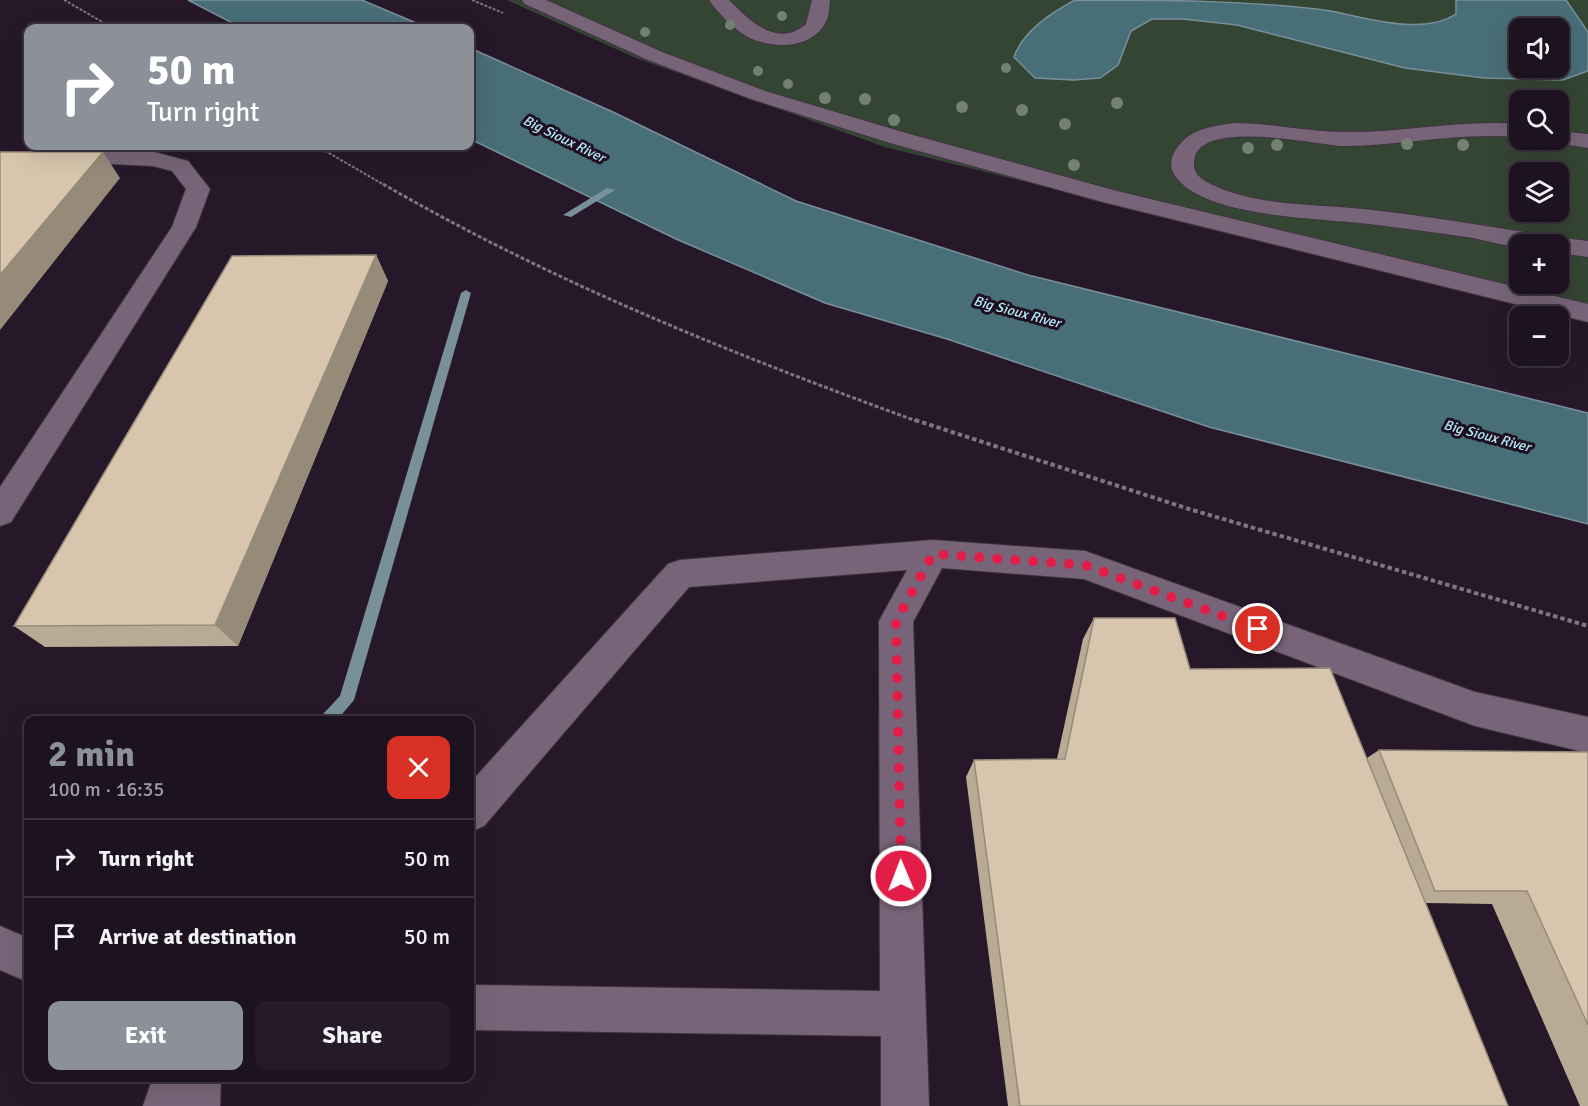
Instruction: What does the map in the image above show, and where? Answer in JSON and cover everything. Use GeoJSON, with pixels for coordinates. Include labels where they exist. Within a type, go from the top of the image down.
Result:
{"type":"FeatureCollection","features":[{"type":"Feature","properties":{"kind":"street"},"geometry":{"type":"LineString","coordinates":[[531,0],[655,56],[758,94],[898,138],[1111,197],[1588,313]]}},
{"type":"Feature","properties":{"kind":"street"},"geometry":{"type":"LineString","coordinates":[[718,0],[751,30],[765,38],[786,40],[806,34],[818,19],[821,0]]}},
{"type":"Feature","properties":{"kind":"street"},"geometry":{"type":"LineString","coordinates":[[1509,131],[1470,129],[1343,139],[1242,128],[1214,133],[1199,139],[1185,151],[1182,164],[1185,175],[1196,185],[1236,200],[1376,217],[1509,237]]}},
{"type":"Feature","properties":{"kind":"street"},"geometry":{"type":"LineString","coordinates":[[1569,138],[1588,141]]}},
{"type":"Feature","properties":{"kind":"street"},"geometry":{"type":"LineString","coordinates":[[0,513],[184,227],[198,189],[180,166],[154,159],[101,158]]}},
{"type":"Feature","properties":{"kind":"street"},"geometry":{"type":"LineString","coordinates":[[1569,246],[1588,249]]}},
{"type":"Feature","properties":{"kind":"street"},"geometry":{"type":"LineString","coordinates":[[474,807],[680,574],[933,554],[1085,565],[1475,709],[1588,735]]}},
{"type":"Feature","properties":{"kind":"street"},"geometry":{"type":"LineString","coordinates":[[905,1106],[896,621],[933,554]]}},
{"type":"Feature","properties":{"kind":"street"},"geometry":{"type":"LineString","coordinates":[[0,948],[24,958]]}},
{"type":"Feature","properties":{"kind":"street"},"geometry":{"type":"LineString","coordinates":[[474,1008],[904,1014]]}},
{"type":"Feature","properties":{"kind":"street"},"geometry":{"type":"LineString","coordinates":[[167,1106],[175,1082]]}},
{"type":"Feature","properties":{"kind":"street"},"geometry":{"type":"LineString","coordinates":[[196,1106],[197,1082]]}},
{"type":"Feature","properties":{"kind":"path"},"geometry":{"type":"LineString","coordinates":[[64,0],[106,24]]}},
{"type":"Feature","properties":{"kind":"path"},"geometry":{"type":"LineString","coordinates":[[324,150],[475,236],[539,268],[656,321],[773,368],[1086,478],[1588,626]]}},
{"type":"Feature","properties":{"kind":"shaded area"},"geometry":{"type":"Polygon","coordinates":[[[507,0],[1588,0],[1588,322],[1569,317],[1569,306],[1524,306],[885,147],[636,58],[507,0]]]}},
{"type":"Feature","properties":{"kind":"water"},"geometry":{"type":"Polygon","coordinates":[[[188,0],[362,0],[419,24],[234,24],[188,0]]]}},
{"type":"Feature","properties":{"kind":"water"},"geometry":{"type":"Polygon","coordinates":[[[1075,0],[1171,1],[1299,7],[1411,25],[1428,24],[1456,14],[1456,0],[1566,0],[1588,32],[1588,71],[1569,78],[1569,18],[1509,18],[1509,78],[1569,78],[1563,80],[1484,78],[1405,68],[1237,25],[1183,19],[1152,19],[1131,31],[1118,65],[1100,78],[1073,80],[1035,78],[1014,57],[1024,39],[1048,17],[1075,0]]]}},
{"type":"Feature","properties":{"kind":"water","name":"Big Sioux River"},"geometry":{"type":"Polygon","coordinates":[[[474,50],[613,112],[796,201],[1028,275],[1588,413],[1588,524],[1209,427],[947,339],[825,303],[676,239],[474,141],[474,50]]]}},
{"type":"Feature","properties":{"kind":"building"},"geometry":{"type":"Polygon","coordinates":[[[0,152],[103,152],[0,275],[0,152]]]}},
{"type":"Feature","properties":{"kind":"building"},"geometry":{"type":"Polygon","coordinates":[[[376,255],[215,625],[14,626],[232,256],[376,255]]]}},
{"type":"Feature","properties":{"kind":"building"},"geometry":{"type":"Polygon","coordinates":[[[1094,618],[1175,618],[1190,669],[1330,668],[1508,1106],[1020,1106],[974,760],[1065,759],[1094,618]]]}},
{"type":"Feature","properties":{"kind":"building"},"geometry":{"type":"Polygon","coordinates":[[[1379,750],[1588,752],[1588,1025],[1527,891],[1435,891],[1379,750]]]}},
{"type":"Feature","properties":{"kind":"waterway"},"geometry":{"type":"LineString","coordinates":[[568,215],[610,190]]}},
{"type":"Feature","properties":{"kind":"waterway"},"geometry":{"type":"LineString","coordinates":[[331,716],[346,700],[466,293]]}},
{"type":"Feature","properties":{"kind":"route"},"geometry":{"type":"LineString","coordinates":[[901,876],[896,621],[933,554],[1085,565],[1258,629]]}}]}
